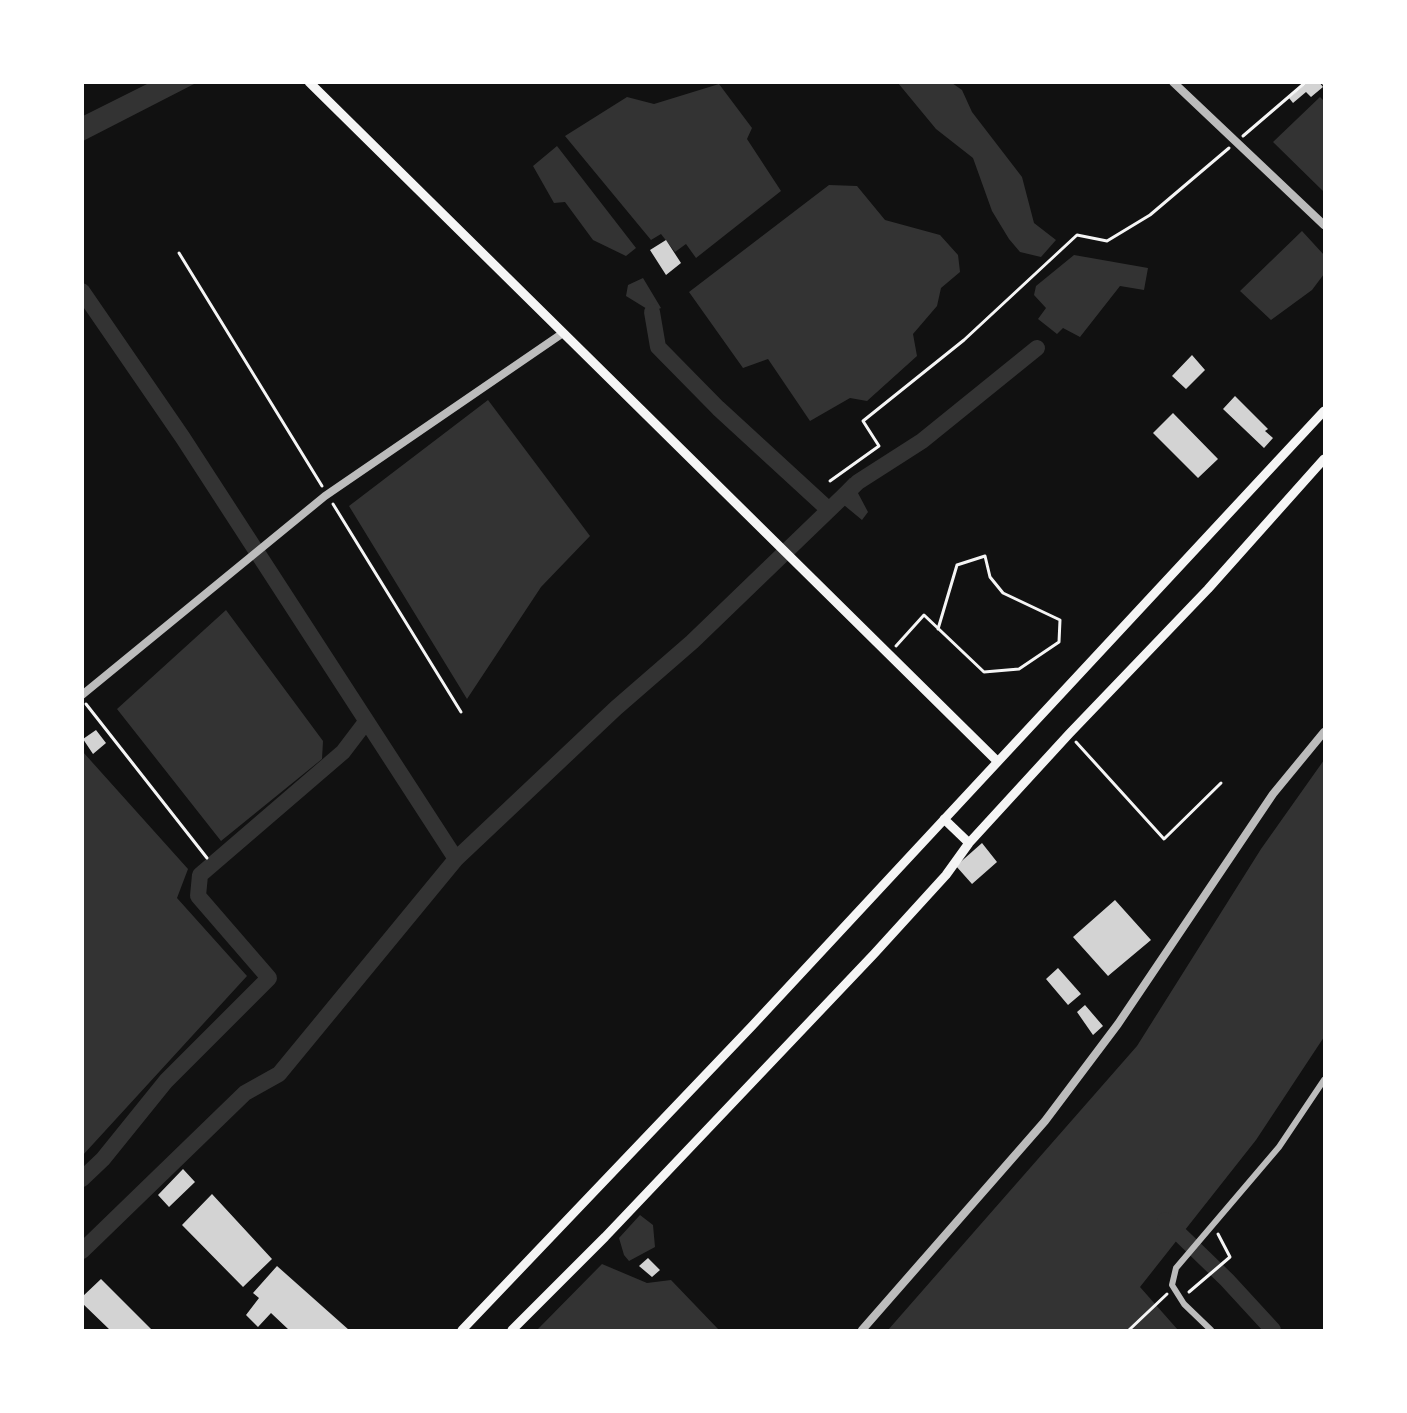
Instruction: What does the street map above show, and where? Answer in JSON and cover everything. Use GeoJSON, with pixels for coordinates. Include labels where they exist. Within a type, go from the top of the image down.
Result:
{"type":"FeatureCollection","features":[{"type":"Feature","properties":{"kind":"main road"},"geometry":{"type":"LineString","coordinates":[[309,82],[997,761]]}},
{"type":"Feature","properties":{"kind":"main road"},"geometry":{"type":"LineString","coordinates":[[462,1330],[752,1026],[1324,411]]}},
{"type":"Feature","properties":{"kind":"main road"},"geometry":{"type":"LineString","coordinates":[[512,1330],[605,1237],[874,954],[946,875],[969,843],[1069,734],[1208,590],[1324,459]]}},
{"type":"Feature","properties":{"kind":"main road"},"geometry":{"type":"LineString","coordinates":[[944,819],[969,843]]}},
{"type":"Feature","properties":{"kind":"street"},"geometry":{"type":"LineString","coordinates":[[1173,82],[1324,225]]}},
{"type":"Feature","properties":{"kind":"street"},"geometry":{"type":"LineString","coordinates":[[82,697],[327,494],[563,333]]}},
{"type":"Feature","properties":{"kind":"street"},"geometry":{"type":"LineString","coordinates":[[862,1330],[1045,1121],[1118,1024],[1274,794],[1324,732]]}},
{"type":"Feature","properties":{"kind":"street"},"geometry":{"type":"LineString","coordinates":[[1211,1330],[1181,1299],[1172,1285],[1176,1268],[1279,1147],[1324,1080]]}},
{"type":"Feature","properties":{"kind":"path"},"geometry":{"type":"LineString","coordinates":[[830,481],[879,446],[863,421],[964,340],[1077,235],[1107,241],[1150,215],[1306,82]]}},
{"type":"Feature","properties":{"kind":"path"},"geometry":{"type":"LineString","coordinates":[[179,254],[460,712]]}},
{"type":"Feature","properties":{"kind":"path"},"geometry":{"type":"LineString","coordinates":[[888,654],[924,615],[938,629],[984,672],[1019,669],[1059,642],[1060,620],[1003,593],[990,577],[985,556],[957,565],[938,629]]}},
{"type":"Feature","properties":{"kind":"path"},"geometry":{"type":"LineString","coordinates":[[82,697],[207,858]]}},
{"type":"Feature","properties":{"kind":"path"},"geometry":{"type":"LineString","coordinates":[[1069,734],[1164,839],[1221,783]]}},
{"type":"Feature","properties":{"kind":"path"},"geometry":{"type":"LineString","coordinates":[[1181,1299],[1230,1257],[1213,1226]]}},
{"type":"Feature","properties":{"kind":"path"},"geometry":{"type":"LineString","coordinates":[[1129,1330],[1174,1288]]}},
{"type":"Feature","properties":{"kind":"shaded area"},"geometry":{"type":"Polygon","coordinates":[[[149,83],[196,83],[83,141],[83,116],[149,83]]]}},
{"type":"Feature","properties":{"kind":"shaded area"},"geometry":{"type":"Polygon","coordinates":[[[898,83],[952,83],[962,90],[972,112],[1022,177],[1034,223],[1056,240],[1041,257],[1020,252],[1009,239],[992,211],[973,158],[936,129],[898,83]]]}},
{"type":"Feature","properties":{"kind":"shaded area"},"geometry":{"type":"Polygon","coordinates":[[[719,84],[752,128],[747,139],[781,191],[696,258],[686,244],[675,252],[661,234],[651,240],[565,136],[627,97],[654,104],[719,84]]]}},
{"type":"Feature","properties":{"kind":"shaded area"},"geometry":{"type":"Polygon","coordinates":[[[1320,97],[1324,101],[1324,192],[1273,142],[1320,97]]]}},
{"type":"Feature","properties":{"kind":"shaded area"},"geometry":{"type":"Polygon","coordinates":[[[557,146],[636,248],[626,256],[593,240],[565,202],[554,203],[533,166],[557,146]]]}},
{"type":"Feature","properties":{"kind":"shaded area"},"geometry":{"type":"Polygon","coordinates":[[[829,185],[857,186],[885,220],[940,235],[958,255],[960,272],[941,288],[937,306],[913,334],[917,356],[867,401],[850,398],[810,421],[768,359],[743,368],[689,292],[829,185]]]}},
{"type":"Feature","properties":{"kind":"shaded area"},"geometry":{"type":"Polygon","coordinates":[[[1302,231],[1324,255],[1324,274],[1312,290],[1271,320],[1240,291],[1302,231]]]}},
{"type":"Feature","properties":{"kind":"shaded area"},"geometry":{"type":"Polygon","coordinates":[[[1074,255],[1148,268],[1144,290],[1120,286],[1080,337],[1063,328],[1057,334],[1038,319],[1046,308],[1034,295],[1036,286],[1074,255]]]}},
{"type":"Feature","properties":{"kind":"shaded area"},"geometry":{"type":"Polygon","coordinates":[[[643,278],[661,308],[652,312],[626,296],[628,285],[643,278]]]}},
{"type":"Feature","properties":{"kind":"shaded area"},"geometry":{"type":"Polygon","coordinates":[[[488,400],[590,536],[541,587],[467,699],[349,506],[488,400]]]}},
{"type":"Feature","properties":{"kind":"shaded area"},"geometry":{"type":"Polygon","coordinates":[[[850,478],[868,512],[862,520],[833,496],[850,478]]]}},
{"type":"Feature","properties":{"kind":"shaded area"},"geometry":{"type":"Polygon","coordinates":[[[226,610],[323,741],[322,759],[221,841],[117,709],[226,610]]]}},
{"type":"Feature","properties":{"kind":"shaded area"},"geometry":{"type":"Polygon","coordinates":[[[83,752],[188,869],[177,898],[247,976],[83,1155],[83,752]]]}},
{"type":"Feature","properties":{"kind":"shaded area"},"geometry":{"type":"Polygon","coordinates":[[[1324,760],[1324,1037],[1256,1140],[1140,1287],[1178,1330],[888,1330],[1137,1046],[1261,849],[1324,760]]]}},
{"type":"Feature","properties":{"kind":"shaded area"},"geometry":{"type":"Polygon","coordinates":[[[640,1215],[653,1225],[655,1247],[629,1261],[624,1255],[619,1238],[640,1215]]]}},
{"type":"Feature","properties":{"kind":"shaded area"},"geometry":{"type":"Polygon","coordinates":[[[602,1264],[647,1283],[671,1280],[719,1330],[537,1330],[602,1264]]]}},
{"type":"Feature","properties":{"kind":"building"},"geometry":{"type":"Polygon","coordinates":[[[1308,82],[1319,82],[1323,87],[1311,97],[1306,92],[1293,103],[1289,98],[1308,82]]]}},
{"type":"Feature","properties":{"kind":"building"},"geometry":{"type":"Polygon","coordinates":[[[666,240],[681,263],[666,275],[650,250],[666,240]]]}},
{"type":"Feature","properties":{"kind":"building"},"geometry":{"type":"Polygon","coordinates":[[[1192,355],[1205,370],[1186,389],[1172,376],[1192,355]]]}},
{"type":"Feature","properties":{"kind":"building"},"geometry":{"type":"Polygon","coordinates":[[[1235,396],[1268,429],[1265,431],[1273,438],[1264,448],[1223,409],[1235,396]]]}},
{"type":"Feature","properties":{"kind":"building"},"geometry":{"type":"Polygon","coordinates":[[[1173,413],[1218,459],[1198,478],[1153,433],[1173,413]]]}},
{"type":"Feature","properties":{"kind":"building"},"geometry":{"type":"Polygon","coordinates":[[[96,730],[106,743],[93,754],[83,739],[96,730]]]}},
{"type":"Feature","properties":{"kind":"building"},"geometry":{"type":"Polygon","coordinates":[[[982,843],[997,862],[972,884],[956,866],[982,843]]]}},
{"type":"Feature","properties":{"kind":"building"},"geometry":{"type":"Polygon","coordinates":[[[1115,900],[1151,940],[1108,976],[1073,937],[1115,900]]]}},
{"type":"Feature","properties":{"kind":"building"},"geometry":{"type":"Polygon","coordinates":[[[1058,968],[1081,994],[1068,1005],[1046,979],[1058,968]]]}},
{"type":"Feature","properties":{"kind":"building"},"geometry":{"type":"Polygon","coordinates":[[[1085,1005],[1103,1026],[1093,1035],[1077,1012],[1085,1005]]]}},
{"type":"Feature","properties":{"kind":"building"},"geometry":{"type":"Polygon","coordinates":[[[183,1169],[195,1182],[169,1207],[158,1195],[183,1169]]]}},
{"type":"Feature","properties":{"kind":"building"},"geometry":{"type":"Polygon","coordinates":[[[212,1194],[272,1259],[243,1287],[182,1225],[212,1194]]]}},
{"type":"Feature","properties":{"kind":"building"},"geometry":{"type":"Polygon","coordinates":[[[648,1258],[660,1270],[652,1277],[639,1266],[648,1258]]]}},
{"type":"Feature","properties":{"kind":"building"},"geometry":{"type":"Polygon","coordinates":[[[277,1266],[349,1330],[289,1330],[271,1313],[258,1327],[246,1315],[259,1298],[253,1293],[277,1266]]]}},
{"type":"Feature","properties":{"kind":"building"},"geometry":{"type":"Polygon","coordinates":[[[101,1279],[152,1330],[110,1330],[82,1303],[82,1297],[101,1279]]]}},
{"type":"Feature","properties":{"kind":"waterway"},"geometry":{"type":"LineString","coordinates":[[82,291],[183,438],[456,859]]}},
{"type":"Feature","properties":{"kind":"waterway"},"geometry":{"type":"LineString","coordinates":[[652,312],[658,347],[718,408],[829,510]]}},
{"type":"Feature","properties":{"kind":"waterway"},"geometry":{"type":"LineString","coordinates":[[82,1251],[245,1093],[279,1074],[456,859],[616,708],[692,642],[858,482],[922,441],[1037,348]]}},
{"type":"Feature","properties":{"kind":"waterway"},"geometry":{"type":"LineString","coordinates":[[82,1179],[103,1159],[166,1081],[269,978],[198,896],[200,875],[343,752],[365,723]]}},
{"type":"Feature","properties":{"kind":"waterway"},"geometry":{"type":"LineString","coordinates":[[1165,1220],[1227,1280],[1273,1330]]}}]}
